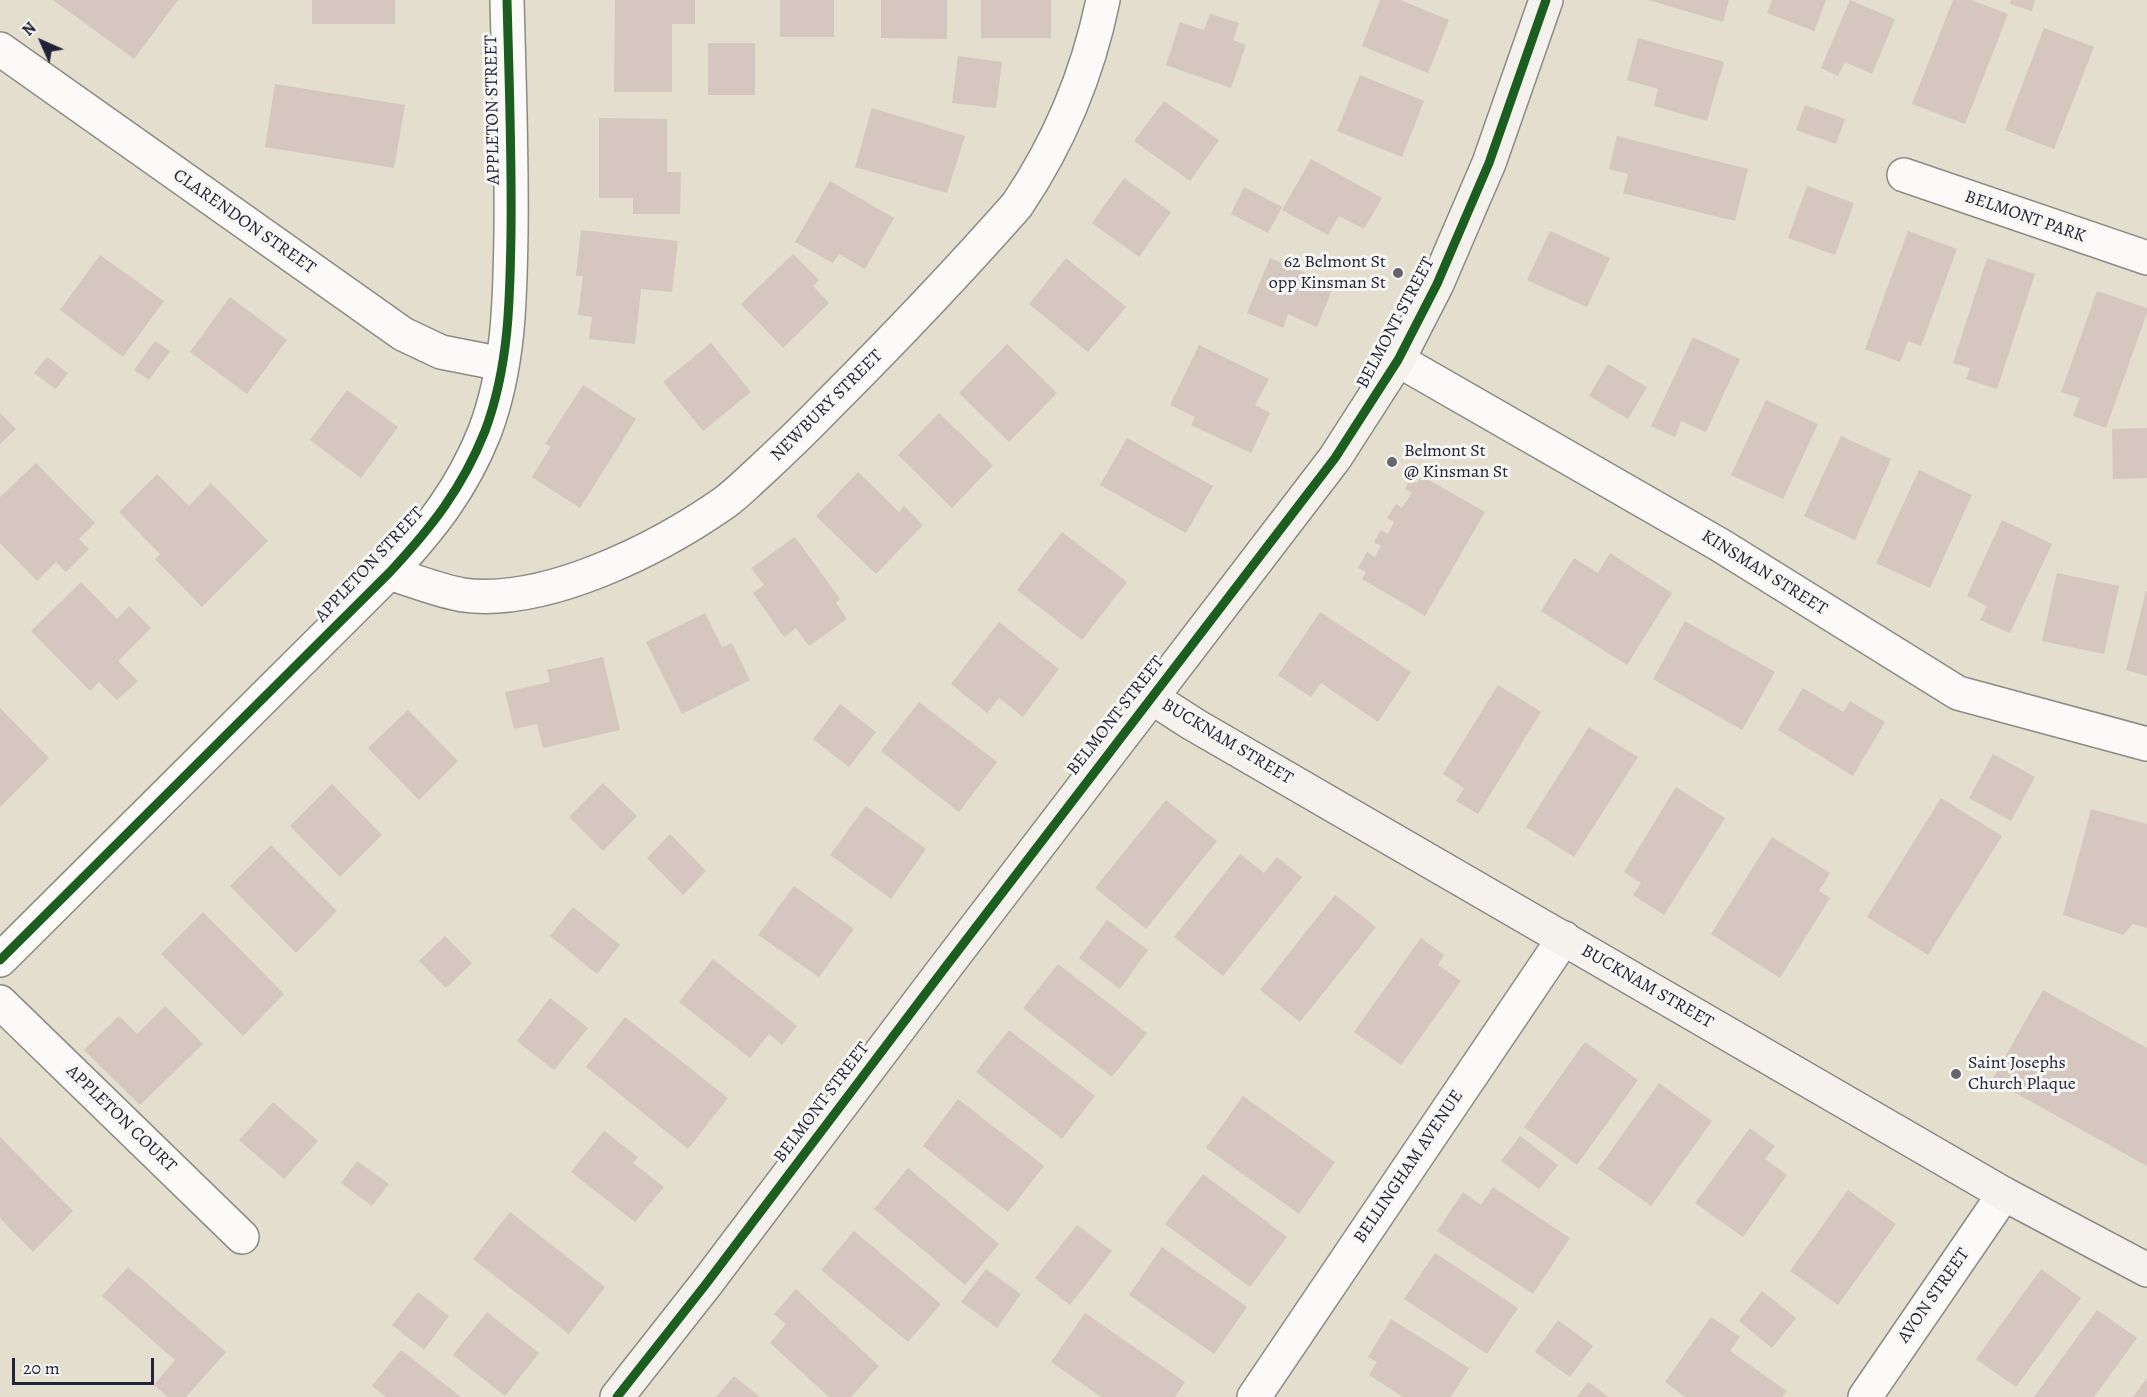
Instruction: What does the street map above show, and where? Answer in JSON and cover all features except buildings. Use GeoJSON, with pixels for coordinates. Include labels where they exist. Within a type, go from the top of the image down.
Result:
{"type":"FeatureCollection","features":[{"type":"Feature","properties":{"kind":"street","name":"APPLETON STREET"},"geometry":{"type":"LineString","coordinates":[[0,960],[389,573],[432,525],[457,488],[485,430],[508,332],[512,203],[507,0]]}},
{"type":"Feature","properties":{"kind":"street","name":"NEWBURY STREET"},"geometry":{"type":"LineString","coordinates":[[389,573],[463,595],[503,595],[549,587],[584,577],[632,556],[726,502],[786,448],[899,334],[1017,205],[1065,119],[1085,71],[1103,0]]}},
{"type":"Feature","properties":{"kind":"street","name":"BELMONT STREET"},"geometry":{"type":"LineString","coordinates":[[617,1397],[706,1284],[1335,458],[1398,360],[1433,293],[1489,163],[1546,0]]}},
{"type":"Feature","properties":{"kind":"street","name":"CLARENDON STREET"},"geometry":{"type":"LineString","coordinates":[[0,49],[403,334],[441,352],[502,364]]}},
{"type":"Feature","properties":{"kind":"street","name":"BELMONT PARK"},"geometry":{"type":"LineString","coordinates":[[1904,175],[2147,258]]}},
{"type":"Feature","properties":{"kind":"street","name":"KINSMAN STREET"},"geometry":{"type":"LineString","coordinates":[[1398,360],[1720,545],[1958,693],[2147,744]]}},
{"type":"Feature","properties":{"kind":"street","name":"BUCKNAM STREET"},"geometry":{"type":"LineString","coordinates":[[1151,697],[1193,724],[2004,1194],[2147,1270]]}},
{"type":"Feature","properties":{"kind":"street","name":"BELLINGHAM AVENUE"},"geometry":{"type":"LineString","coordinates":[[1254,1397],[1564,938]]}},
{"type":"Feature","properties":{"kind":"street","name":"APPLETON COURT"},"geometry":{"type":"LineString","coordinates":[[0,1002],[242,1237]]}},
{"type":"Feature","properties":{"kind":"street","name":"AVON STREET"},"geometry":{"type":"LineString","coordinates":[[1864,1397],[2004,1194]]}},
{"type":"Feature","properties":{"kind":"cycle path"},"geometry":{"type":"LineString","coordinates":[[0,960],[389,573],[432,524],[456,490],[476,452],[493,407],[507,333],[511,204],[507,0]]}},
{"type":"Feature","properties":{"kind":"cycle path"},"geometry":{"type":"LineString","coordinates":[[617,1397],[706,1284],[1335,458],[1398,360],[1437,284],[1489,163],[1546,0]]}},
{"type":"Feature","properties":{"kind":"place","name":"62 Belmont St opp Kinsman St"},"geometry":{"type":"Point","coordinates":[1398,273]}},
{"type":"Feature","properties":{"kind":"place","name":"Belmont St @ Kinsman St"},"geometry":{"type":"Point","coordinates":[1392,462]}},
{"type":"Feature","properties":{"kind":"place","name":"Saint Josephs Church Plaque"},"geometry":{"type":"Point","coordinates":[1956,1074]}}]}
